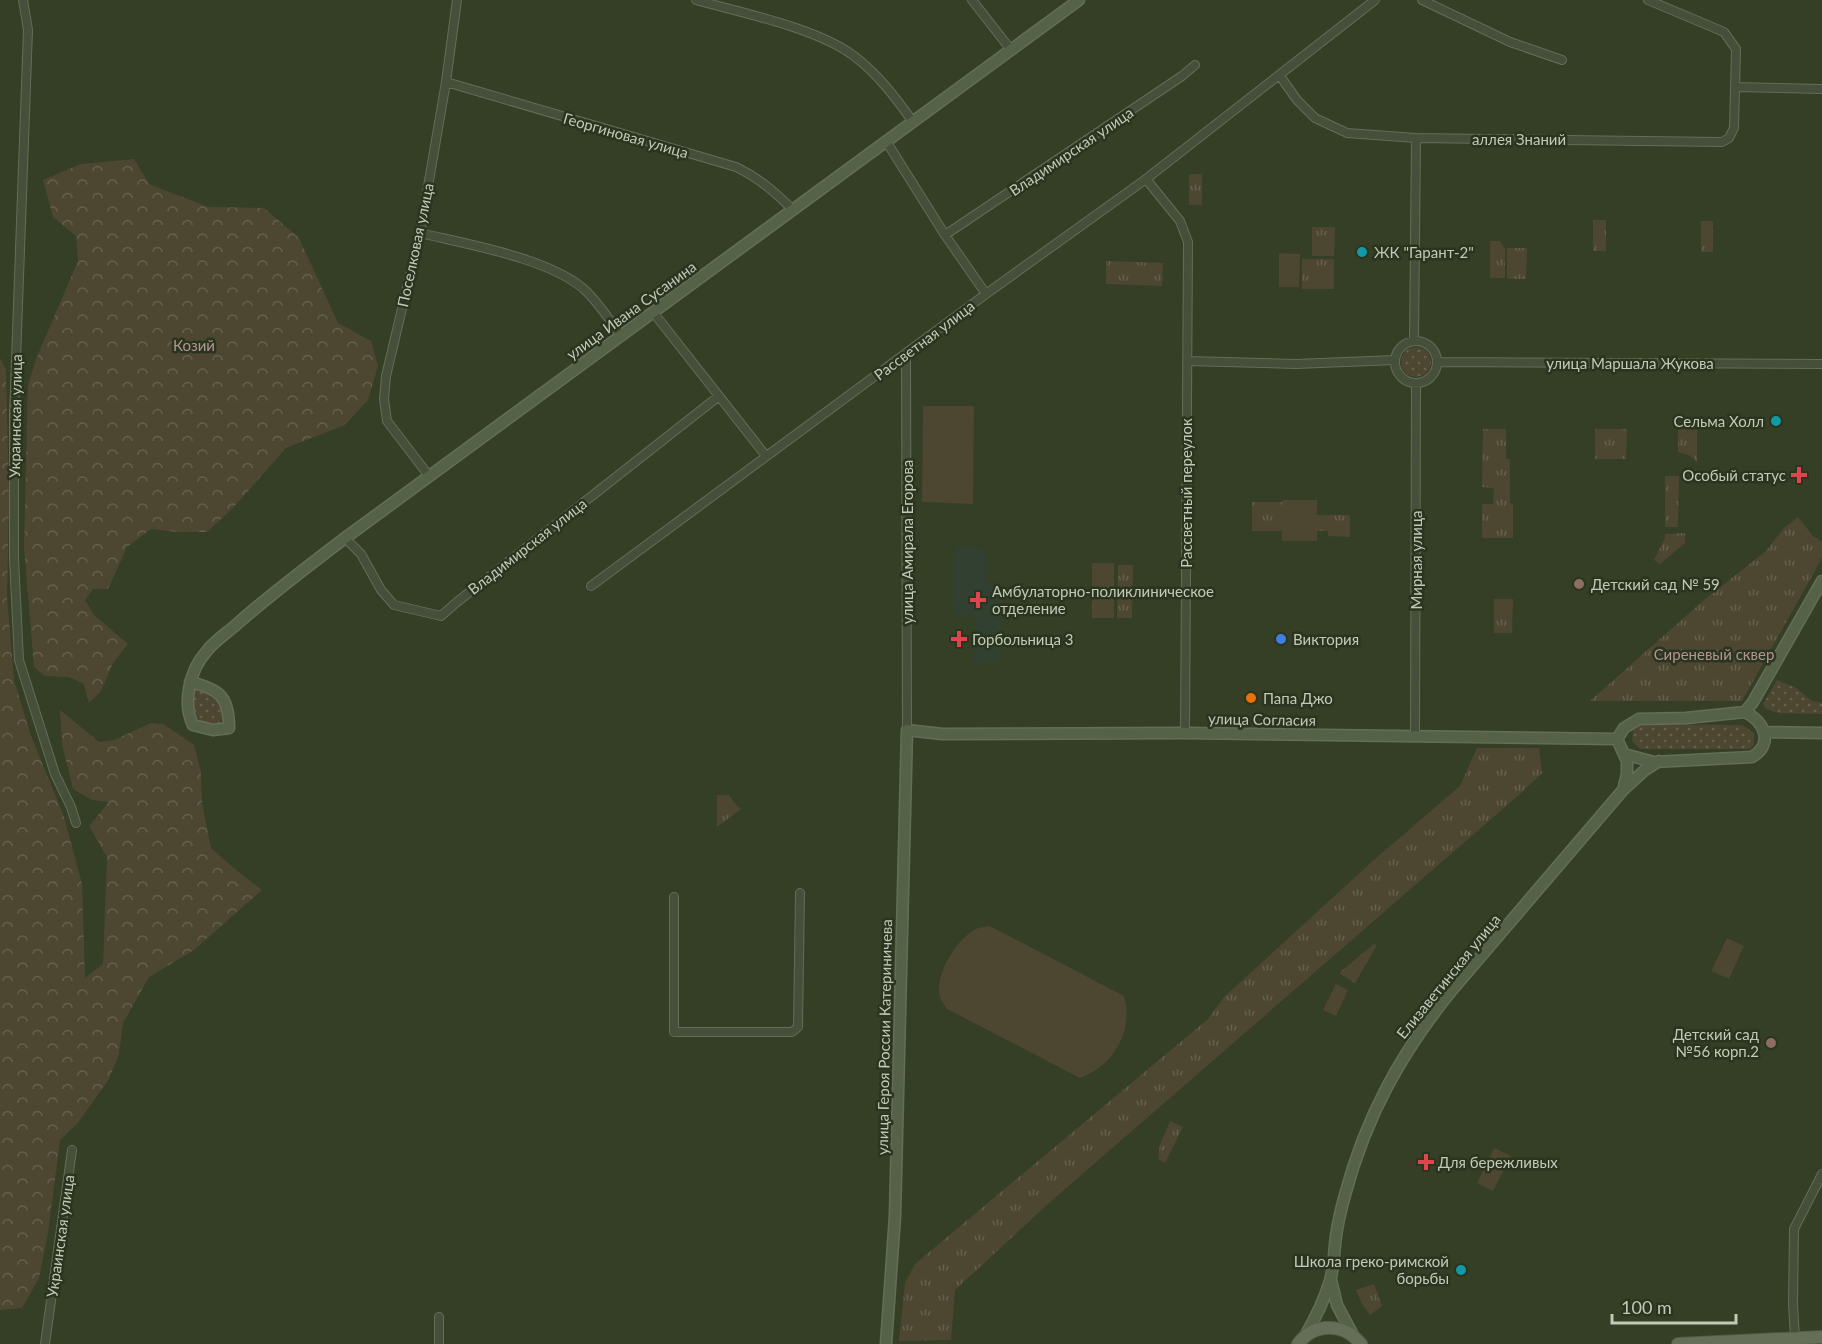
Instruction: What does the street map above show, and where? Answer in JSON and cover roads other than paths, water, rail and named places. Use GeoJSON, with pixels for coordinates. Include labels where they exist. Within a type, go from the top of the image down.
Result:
{"type":"FeatureCollection","features":[{"type":"Feature","properties":{"kind":"main road"},"geometry":{"type":"LineString","coordinates":[[1302,1340],[1317,1329],[1329,1327],[1342,1329],[1357,1340]]}},
{"type":"Feature","properties":{"kind":"main road"},"geometry":{"type":"LineString","coordinates":[[1678,1344],[1822,1337]]}},
{"type":"Feature","properties":{"kind":"street","name":"Украинская улица"},"geometry":{"type":"LineString","coordinates":[[23,0],[28,30],[14,415],[14,559],[19,660],[55,774],[76,823]]}},
{"type":"Feature","properties":{"kind":"street","name":"Поселковая улица"},"geometry":{"type":"LineString","coordinates":[[429,476],[387,421],[384,399],[386,376],[420,233],[446,82],[457,0]]}},
{"type":"Feature","properties":{"kind":"street"},"geometry":{"type":"LineString","coordinates":[[696,0],[793,28],[836,45],[854,56],[873,73],[913,122]]}},
{"type":"Feature","properties":{"kind":"street"},"geometry":{"type":"LineString","coordinates":[[972,0],[1011,50]]}},
{"type":"Feature","properties":{"kind":"street","name":"улица Ивана Сусанина"},"geometry":{"type":"LineString","coordinates":[[190,682],[206,651],[258,605],[345,538],[1079,0]]}},
{"type":"Feature","properties":{"kind":"street","name":"Рассветная улица"},"geometry":{"type":"LineString","coordinates":[[591,586],[986,294],[1146,179],[1375,0]]}},
{"type":"Feature","properties":{"kind":"street"},"geometry":{"type":"LineString","coordinates":[[1422,0],[1510,42],[1562,60]]}},
{"type":"Feature","properties":{"kind":"street","name":"аллея Знаний"},"geometry":{"type":"LineString","coordinates":[[1280,76],[1297,100],[1315,118],[1335,129],[1364,136],[1722,142],[1733,132],[1736,49],[1724,32],[1648,0]]}},
{"type":"Feature","properties":{"kind":"street","name":"Владимирская улица"},"geometry":{"type":"LineString","coordinates":[[945,235],[1195,65]]}},
{"type":"Feature","properties":{"kind":"street","name":"Георгиновая улица"},"geometry":{"type":"LineString","coordinates":[[446,82],[736,167],[773,189],[793,210]]}},
{"type":"Feature","properties":{"kind":"street"},"geometry":{"type":"LineString","coordinates":[[1735,87],[1822,89]]}},
{"type":"Feature","properties":{"kind":"street"},"geometry":{"type":"LineString","coordinates":[[1414,341],[1416,138]]}},
{"type":"Feature","properties":{"kind":"street"},"geometry":{"type":"LineString","coordinates":[[886,141],[945,235],[986,294]]}},
{"type":"Feature","properties":{"kind":"street","name":"Рассветный переулок"},"geometry":{"type":"LineString","coordinates":[[1146,179],[1180,221],[1186,235],[1185,733]]}},
{"type":"Feature","properties":{"kind":"street"},"geometry":{"type":"LineString","coordinates":[[420,233],[504,254],[555,270],[570,278],[587,292],[621,335]]}},
{"type":"Feature","properties":{"kind":"street"},"geometry":{"type":"LineString","coordinates":[[653,312],[766,456]]}},
{"type":"Feature","properties":{"kind":"street"},"geometry":{"type":"LineString","coordinates":[[1414,341],[1430,346],[1436,354],[1437,362],[1436,370],[1431,377],[1416,383],[1401,377],[1395,360],[1401,347],[1414,341]]}},
{"type":"Feature","properties":{"kind":"street","name":"улица Амирала Егорова"},"geometry":{"type":"LineString","coordinates":[[906,353],[907,730]]}},
{"type":"Feature","properties":{"kind":"street"},"geometry":{"type":"LineString","coordinates":[[1187,361],[1296,364],[1395,360]]}},
{"type":"Feature","properties":{"kind":"street","name":"улица Маршала Жукова"},"geometry":{"type":"LineString","coordinates":[[1437,362],[1822,364]]}},
{"type":"Feature","properties":{"kind":"street","name":"Мирная улица"},"geometry":{"type":"LineString","coordinates":[[1415,736],[1416,383]]}},
{"type":"Feature","properties":{"kind":"street","name":"Владимирская улица"},"geometry":{"type":"LineString","coordinates":[[345,538],[361,554],[371,568],[381,590],[394,605],[441,616],[719,396]]}},
{"type":"Feature","properties":{"kind":"street"},"geometry":{"type":"LineString","coordinates":[[1745,712],[1756,698],[1822,581]]}},
{"type":"Feature","properties":{"kind":"street"},"geometry":{"type":"LineString","coordinates":[[190,682],[208,686],[223,698],[229,714],[229,728],[213,730],[193,725],[189,710],[190,682]]}},
{"type":"Feature","properties":{"kind":"street"},"geometry":{"type":"LineString","coordinates":[[1623,790],[1627,761],[1617,739],[1624,728],[1639,720],[1745,712],[1763,726],[1762,748],[1752,757],[1659,761],[1624,754]]}},
{"type":"Feature","properties":{"kind":"street","name":"улица Согласия"},"geometry":{"type":"LineString","coordinates":[[907,730],[942,734],[1074,735],[1088,732],[1617,739]]}},
{"type":"Feature","properties":{"kind":"street","name":"улица Героя России Катериничева"},"geometry":{"type":"LineString","coordinates":[[886,1344],[895,1216],[907,730]]}},
{"type":"Feature","properties":{"kind":"street"},"geometry":{"type":"LineString","coordinates":[[1764,732],[1822,733]]}},
{"type":"Feature","properties":{"kind":"street","name":"Елизаветинская улица"},"geometry":{"type":"LineString","coordinates":[[1302,1340],[1331,1279],[1338,1226],[1359,1150],[1377,1104],[1404,1055],[1452,990],[1623,790],[1659,761]]}},
{"type":"Feature","properties":{"kind":"street"},"geometry":{"type":"LineString","coordinates":[[674,897],[674,1032],[792,1032],[798,1028],[800,893]]}},
{"type":"Feature","properties":{"kind":"street","name":"Украинская улица"},"geometry":{"type":"LineString","coordinates":[[45,1344],[72,1150]]}},
{"type":"Feature","properties":{"kind":"street"},"geometry":{"type":"LineString","coordinates":[[1796,1338],[1793,1304],[1794,1229],[1822,1174]]}},
{"type":"Feature","properties":{"kind":"street","name":"Елизаветинская улица"},"geometry":{"type":"LineString","coordinates":[[1331,1279],[1337,1305],[1357,1340]]}},
{"type":"Feature","properties":{"kind":"street"},"geometry":{"type":"LineString","coordinates":[[439,1317],[439,1344]]}},
{"type":"Feature","properties":{"kind":"place","name":"ЖК \"Гарант-2\""},"geometry":{"type":"Point","coordinates":[1362,252]}},
{"type":"Feature","properties":{"kind":"place","name":"Сельма Холл"},"geometry":{"type":"Point","coordinates":[1776,421]}},
{"type":"Feature","properties":{"kind":"place","name":"Особый статус"},"geometry":{"type":"Point","coordinates":[1799,475]}},
{"type":"Feature","properties":{"kind":"place","name":"Детский сад № 59"},"geometry":{"type":"Point","coordinates":[1579,584]}},
{"type":"Feature","properties":{"kind":"place","name":"Амбулаторно-поликлиническое отделение"},"geometry":{"type":"Point","coordinates":[978,600]}},
{"type":"Feature","properties":{"kind":"place","name":"Горбольница 3"},"geometry":{"type":"Point","coordinates":[959,639]}},
{"type":"Feature","properties":{"kind":"place","name":"Виктория"},"geometry":{"type":"Point","coordinates":[1281,639]}},
{"type":"Feature","properties":{"kind":"place","name":"Папа Джо"},"geometry":{"type":"Point","coordinates":[1251,698]}},
{"type":"Feature","properties":{"kind":"place","name":"Детский сад №56 корп.2"},"geometry":{"type":"Point","coordinates":[1771,1043]}},
{"type":"Feature","properties":{"kind":"place","name":"Для бережливых"},"geometry":{"type":"Point","coordinates":[1426,1162]}},
{"type":"Feature","properties":{"kind":"place","name":"Школа греко-римской борьбы"},"geometry":{"type":"Point","coordinates":[1461,1270]}},
{"type":"Feature","properties":{"kind":"park label","name":"Козий"},"geometry":{"type":"Point","coordinates":[194,345]}},
{"type":"Feature","properties":{"kind":"park label","name":"Сиреневый сквер"},"geometry":{"type":"Point","coordinates":[1714,654]}}]}
